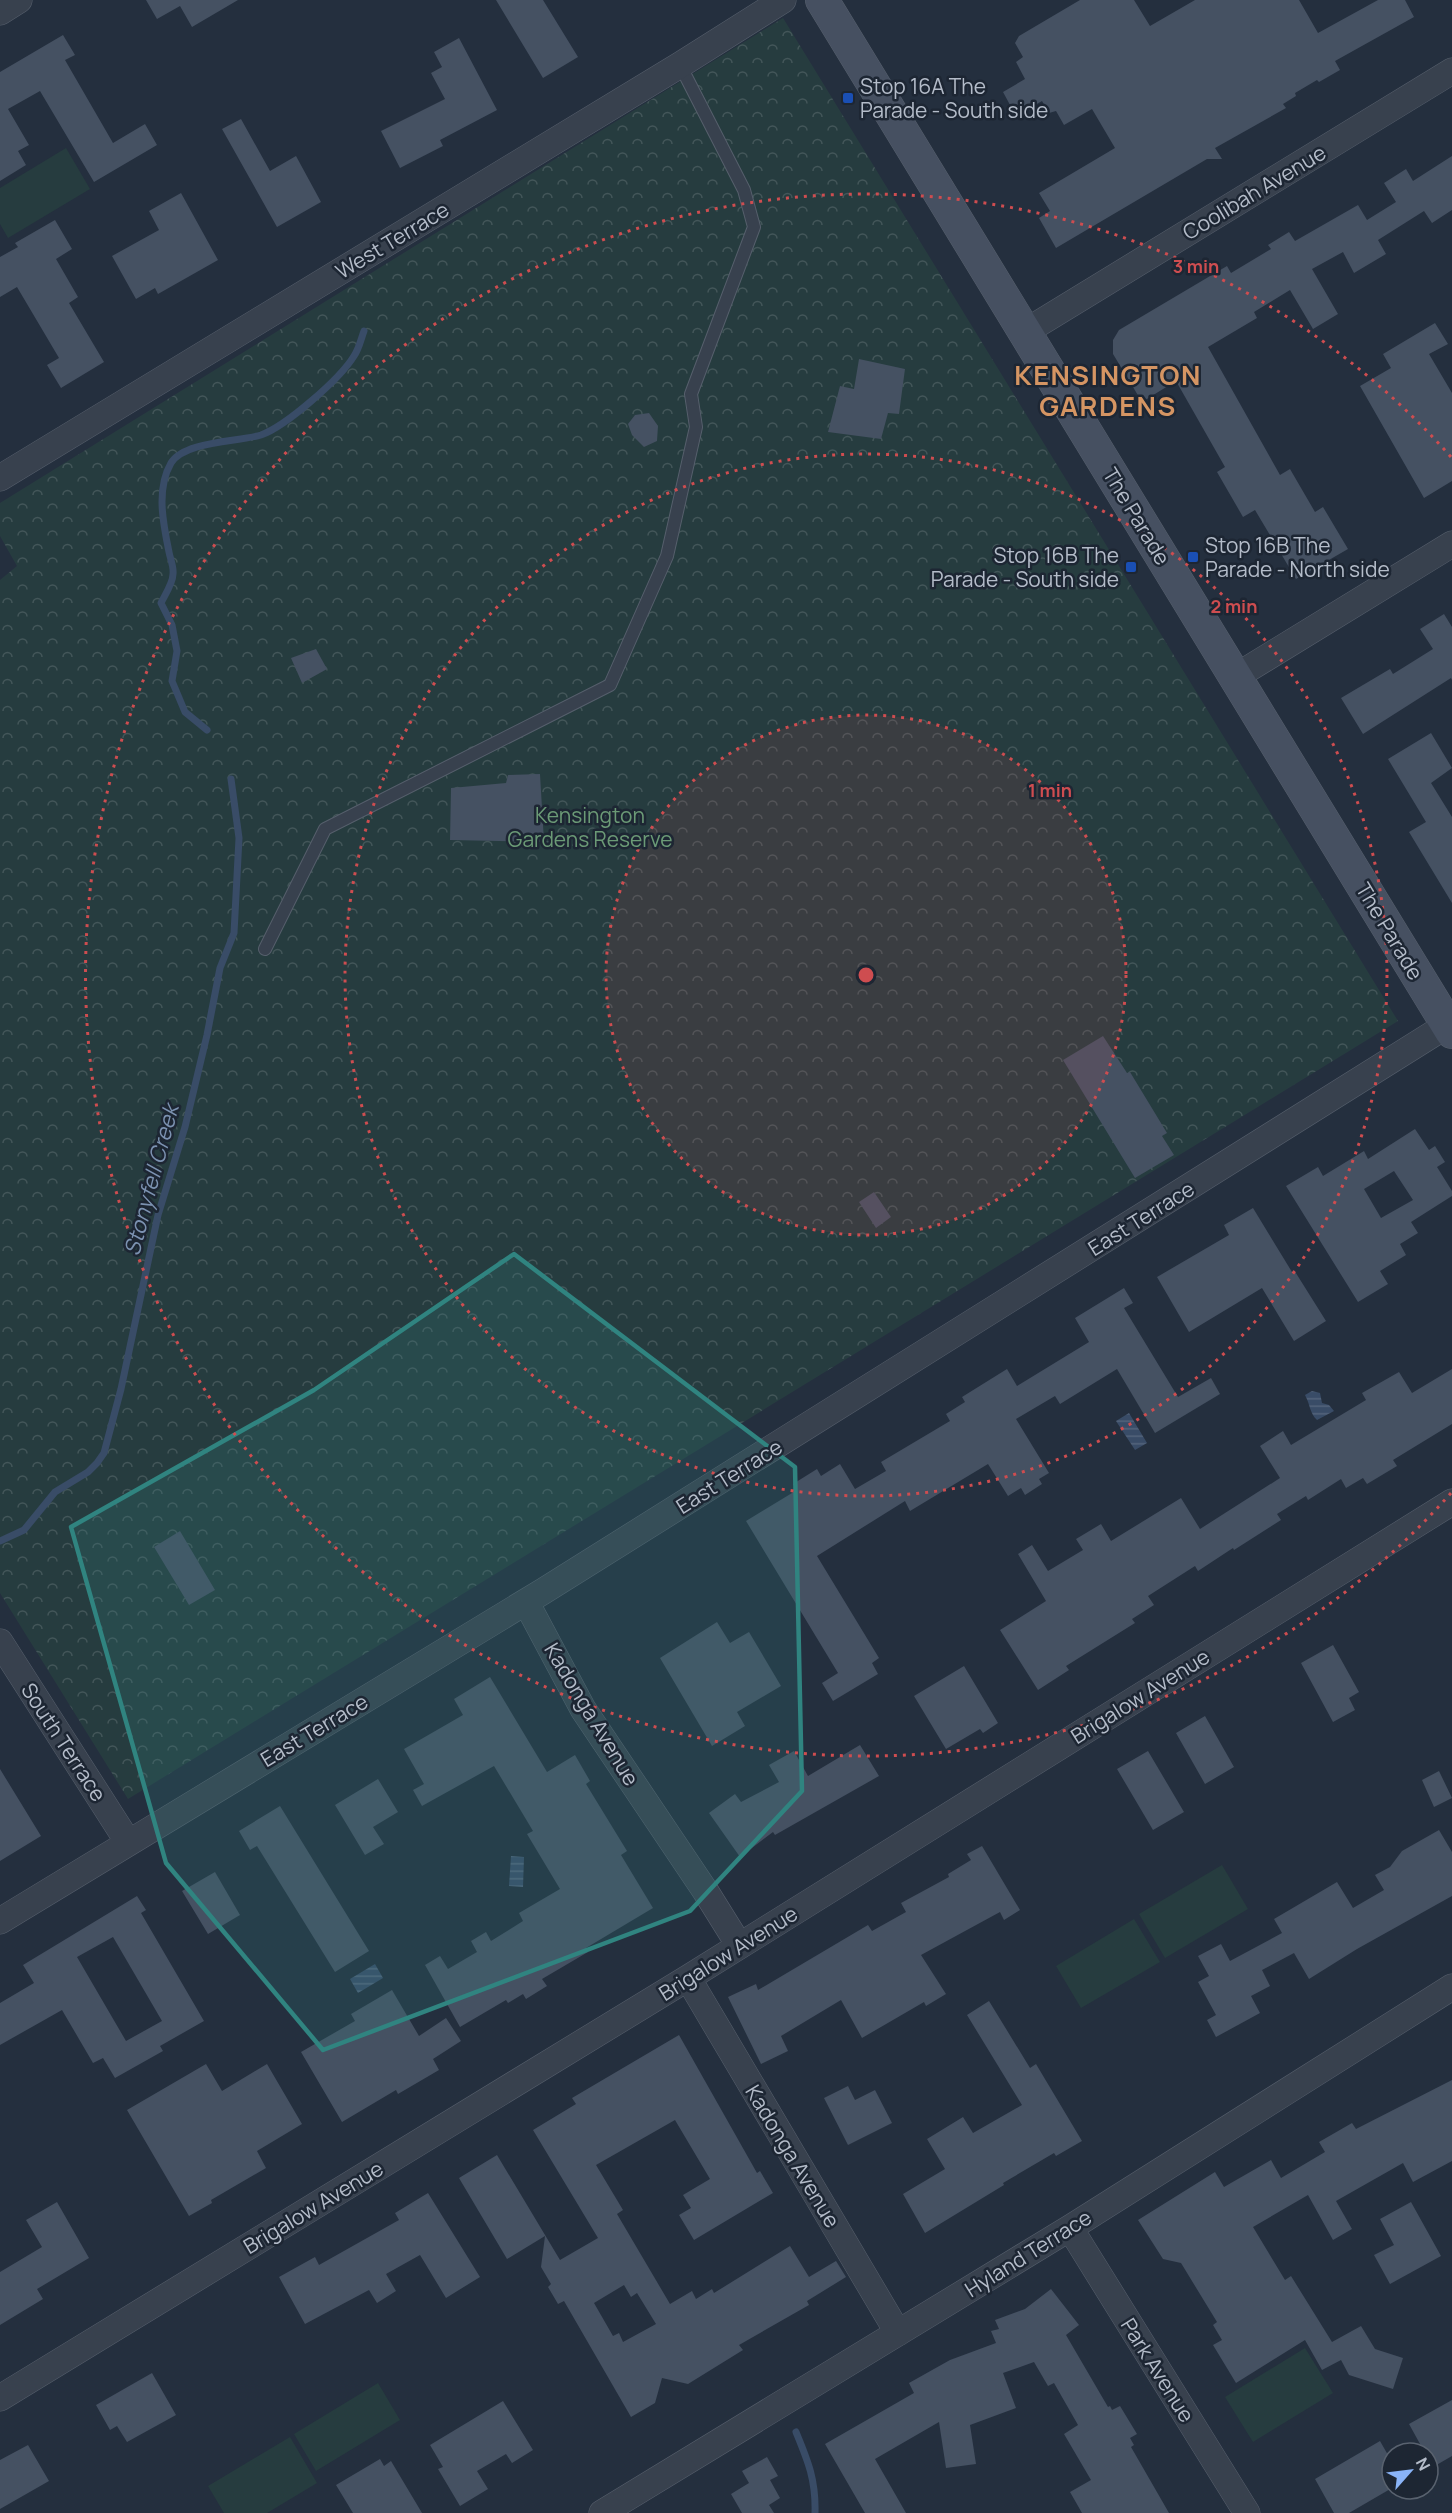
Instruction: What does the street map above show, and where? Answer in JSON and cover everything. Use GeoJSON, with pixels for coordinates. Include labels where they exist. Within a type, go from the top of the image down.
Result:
{"type":"FeatureCollection","features":[{"type":"Feature","properties":{"kind":"main road","name":"The Parade"},"geometry":{"type":"LineString","coordinates":[[822,0],[1451,1026]]}},
{"type":"Feature","properties":{"kind":"street"},"geometry":{"type":"LineString","coordinates":[[0,12],[19,0]]}},
{"type":"Feature","properties":{"kind":"street","name":"West Terrace"},"geometry":{"type":"LineString","coordinates":[[0,478],[680,65],[783,0]]}},
{"type":"Feature","properties":{"kind":"street","name":"Coolibah Avenue"},"geometry":{"type":"LineString","coordinates":[[1025,332],[1452,71]]}},
{"type":"Feature","properties":{"kind":"street"},"geometry":{"type":"LineString","coordinates":[[1235,677],[1452,544]]}},
{"type":"Feature","properties":{"kind":"street","name":"East Terrace"},"geometry":{"type":"LineString","coordinates":[[0,1921],[526,1602],[1451,1026]]}},
{"type":"Feature","properties":{"kind":"street","name":"Brigalow Avenue"},"geometry":{"type":"LineString","coordinates":[[0,2398],[688,1978],[1452,1502]]}},
{"type":"Feature","properties":{"kind":"street","name":"Kadonga Avenue"},"geometry":{"type":"LineString","coordinates":[[526,1602],[583,1709],[706,1892],[739,1946]]}},
{"type":"Feature","properties":{"kind":"street","name":"South Terrace"},"geometry":{"type":"LineString","coordinates":[[0,1642],[128,1842]]}},
{"type":"Feature","properties":{"kind":"street","name":"Kadonga Avenue"},"geometry":{"type":"LineString","coordinates":[[688,1978],[898,2333]]}},
{"type":"Feature","properties":{"kind":"street","name":"Hyland Terrace"},"geometry":{"type":"LineString","coordinates":[[602,2513],[1070,2228],[1452,1987]]}},
{"type":"Feature","properties":{"kind":"street","name":"Park Avenue"},"geometry":{"type":"LineString","coordinates":[[1070,2228],[1246,2513]]}},
{"type":"Feature","properties":{"kind":"lane"},"geometry":{"type":"LineString","coordinates":[[266,949],[325,829],[610,685],[667,556],[696,427],[691,394],[754,227],[744,190],[680,65]]}},
{"type":"Feature","properties":{"kind":"highlighted area"},"geometry":{"type":"Polygon","coordinates":[[[514,1254],[795,1467],[802,1791],[690,1911],[323,2050],[166,1863],[71,1527],[314,1390],[514,1254]]]}},
{"type":"Feature","properties":{"kind":"green space","name":"Kensington Gardens Reserve"},"geometry":{"type":"Polygon","coordinates":[[[783,18],[1398,1021],[128,1799],[0,1593],[0,580],[17,566],[0,536],[0,503],[783,18]]]}},
{"type":"Feature","properties":{"kind":"green space"},"geometry":{"type":"Polygon","coordinates":[[[66,148],[90,189],[8,238],[0,224],[0,188],[66,148]]]}},
{"type":"Feature","properties":{"kind":"green space"},"geometry":{"type":"Polygon","coordinates":[[[1222,1865],[1248,1909],[1165,1958],[1139,1914],[1222,1865]]]}},
{"type":"Feature","properties":{"kind":"green space"},"geometry":{"type":"Polygon","coordinates":[[[1134,1919],[1160,1962],[1081,2008],[1056,1966],[1134,1919]]]}},
{"type":"Feature","properties":{"kind":"green space"},"geometry":{"type":"Polygon","coordinates":[[[1305,2348],[1333,2393],[1253,2442],[1225,2397],[1305,2348]]]}},
{"type":"Feature","properties":{"kind":"green space"},"geometry":{"type":"Polygon","coordinates":[[[378,2383],[400,2420],[316,2471],[294,2434],[378,2383]]]}},
{"type":"Feature","properties":{"kind":"green space"},"geometry":{"type":"Polygon","coordinates":[[[290,2437],[317,2483],[267,2513],[224,2513],[208,2486],[290,2437]]]}},
{"type":"Feature","properties":{"kind":"water"},"geometry":{"type":"Polygon","coordinates":[[[1312,1391],[1320,1393],[1322,1403],[1329,1405],[1334,1411],[1317,1420],[1305,1395],[1312,1391]]]}},
{"type":"Feature","properties":{"kind":"water"},"geometry":{"type":"Polygon","coordinates":[[[1129,1413],[1147,1443],[1135,1450],[1116,1421],[1129,1413]]]}},
{"type":"Feature","properties":{"kind":"water"},"geometry":{"type":"Polygon","coordinates":[[[511,1856],[524,1857],[523,1887],[509,1886],[511,1856]]]}},
{"type":"Feature","properties":{"kind":"water"},"geometry":{"type":"Polygon","coordinates":[[[375,1964],[383,1978],[358,1993],[350,1979],[375,1964]]]}},
{"type":"Feature","properties":{"kind":"building"},"geometry":{"type":"Polygon","coordinates":[[[146,0],[238,0],[192,27],[180,6],[157,19],[146,0]]]}},
{"type":"Feature","properties":{"kind":"building"},"geometry":{"type":"Polygon","coordinates":[[[496,0],[543,0],[578,57],[543,78],[496,0]]]}},
{"type":"Feature","properties":{"kind":"building"},"geometry":{"type":"Polygon","coordinates":[[[1080,0],[1134,0],[1150,26],[1195,0],[1299,0],[1318,33],[1378,0],[1405,0],[1414,17],[1335,61],[1340,70],[1295,93],[1296,96],[1283,104],[1286,108],[1215,148],[1222,159],[1207,159],[1056,248],[1039,218],[1050,211],[1039,193],[1115,148],[1092,109],[1064,125],[1056,111],[1049,113],[1042,101],[1016,116],[1003,92],[1025,79],[1016,62],[1023,57],[1015,43],[1019,36],[1080,0]]]}},
{"type":"Feature","properties":{"kind":"building"},"geometry":{"type":"Polygon","coordinates":[[[63,35],[75,55],[65,60],[113,143],[145,124],[157,145],[94,182],[40,91],[8,109],[29,145],[18,151],[26,165],[0,181],[0,72],[63,35]]]}},
{"type":"Feature","properties":{"kind":"building"},"geometry":{"type":"Polygon","coordinates":[[[459,38],[497,110],[440,140],[443,146],[400,168],[381,131],[445,99],[431,73],[442,67],[434,52],[459,38]]]}},
{"type":"Feature","properties":{"kind":"building"},"geometry":{"type":"Polygon","coordinates":[[[241,119],[270,171],[296,156],[321,202],[277,227],[222,129],[241,119]]]}},
{"type":"Feature","properties":{"kind":"building"},"geometry":{"type":"Polygon","coordinates":[[[1452,156],[1452,210],[1432,223],[1424,211],[1378,240],[1386,254],[1354,273],[1343,252],[1312,269],[1338,314],[1313,329],[1290,290],[1254,312],[1257,318],[1208,347],[1280,475],[1290,469],[1315,512],[1323,507],[1348,549],[1296,579],[1255,510],[1243,517],[1217,472],[1225,467],[1176,381],[1142,402],[1113,354],[1113,340],[1119,330],[1227,266],[1231,273],[1271,249],[1268,245],[1289,232],[1295,241],[1358,205],[1367,220],[1396,202],[1384,183],[1406,169],[1413,181],[1452,156]]]}},
{"type":"Feature","properties":{"kind":"building"},"geometry":{"type":"Polygon","coordinates":[[[181,193],[218,260],[158,294],[155,288],[136,299],[112,256],[159,230],[149,211],[181,193]]]}},
{"type":"Feature","properties":{"kind":"building"},"geometry":{"type":"Polygon","coordinates":[[[55,220],[72,249],[56,259],[78,297],[69,303],[104,362],[61,388],[47,365],[59,358],[17,287],[0,297],[0,257],[18,247],[15,243],[55,220]]]}},
{"type":"Feature","properties":{"kind":"building"},"geometry":{"type":"Polygon","coordinates":[[[1435,323],[1448,344],[1429,354],[1452,393],[1452,481],[1424,498],[1360,386],[1391,368],[1383,354],[1435,323]]]}},
{"type":"Feature","properties":{"kind":"building"},"geometry":{"type":"Polygon","coordinates":[[[859,359],[905,369],[899,414],[888,413],[881,439],[828,432],[840,386],[854,389],[859,359]]]}},
{"type":"Feature","properties":{"kind":"building"},"geometry":{"type":"Polygon","coordinates":[[[649,413],[658,426],[657,441],[644,447],[632,435],[628,424],[635,415],[649,413]]]}},
{"type":"Feature","properties":{"kind":"building"},"geometry":{"type":"Polygon","coordinates":[[[1444,614],[1452,627],[1452,680],[1451,678],[1363,734],[1341,698],[1390,669],[1393,674],[1433,649],[1420,629],[1444,614]]]}},
{"type":"Feature","properties":{"kind":"building"},"geometry":{"type":"Polygon","coordinates":[[[316,649],[327,669],[302,683],[291,658],[316,649]]]}},
{"type":"Feature","properties":{"kind":"building"},"geometry":{"type":"Polygon","coordinates":[[[1431,733],[1452,768],[1431,783],[1452,817],[1452,903],[1409,832],[1426,822],[1388,759],[1431,733]]]}},
{"type":"Feature","properties":{"kind":"building"},"geometry":{"type":"Polygon","coordinates":[[[540,774],[544,842],[450,840],[451,788],[506,783],[508,775],[540,774]]]}},
{"type":"Feature","properties":{"kind":"building"},"geometry":{"type":"Polygon","coordinates":[[[1103,1036],[1127,1073],[1130,1072],[1167,1133],[1162,1136],[1174,1155],[1135,1178],[1063,1060],[1103,1036]]]}},
{"type":"Feature","properties":{"kind":"building"},"geometry":{"type":"Polygon","coordinates":[[[1415,1129],[1429,1150],[1435,1146],[1445,1162],[1437,1167],[1452,1191],[1452,1196],[1411,1222],[1418,1233],[1400,1244],[1406,1255],[1380,1271],[1388,1284],[1358,1302],[1286,1186],[1318,1167],[1323,1176],[1364,1151],[1368,1159],[1415,1129]],[[1394,1171],[1364,1189],[1381,1218],[1413,1200],[1394,1171]]]}},
{"type":"Feature","properties":{"kind":"building"},"geometry":{"type":"Polygon","coordinates":[[[874,1192],[891,1217],[876,1228],[859,1202],[874,1192]]]}},
{"type":"Feature","properties":{"kind":"building"},"geometry":{"type":"Polygon","coordinates":[[[1253,1208],[1292,1272],[1294,1270],[1326,1321],[1294,1341],[1262,1288],[1189,1332],[1157,1277],[1229,1235],[1224,1225],[1253,1208]]]}},
{"type":"Feature","properties":{"kind":"building"},"geometry":{"type":"Polygon","coordinates":[[[1124,1288],[1133,1303],[1124,1308],[1178,1397],[1211,1378],[1220,1394],[1155,1433],[1117,1369],[1060,1404],[1055,1396],[1016,1419],[1049,1473],[1039,1479],[1042,1484],[1025,1495],[1021,1488],[1008,1496],[988,1464],[910,1511],[905,1501],[817,1556],[879,1658],[872,1663],[878,1674],[833,1701],[822,1683],[838,1673],[746,1521],[797,1490],[793,1484],[817,1469],[821,1476],[840,1464],[855,1489],[886,1471],[881,1462],[950,1421],[946,1414],[965,1402],[962,1397],[1007,1369],[1017,1386],[1089,1342],[1075,1318],[1124,1288]]]}},
{"type":"Feature","properties":{"kind":"building"},"geometry":{"type":"Polygon","coordinates":[[[1452,1369],[1452,1424],[1393,1460],[1397,1466],[1367,1484],[1363,1478],[1346,1488],[1341,1479],[1308,1500],[1306,1496],[1277,1514],[1281,1520],[1234,1550],[1233,1548],[1198,1571],[1195,1566],[1148,1596],[1154,1605],[1132,1619],[1135,1623],[1066,1666],[1069,1670],[1038,1690],[1000,1630],[1046,1601],[1018,1554],[1032,1545],[1048,1571],[1083,1550],[1076,1539],[1101,1524],[1111,1541],[1181,1498],[1200,1529],[1280,1478],[1260,1446],[1283,1431],[1291,1445],[1366,1400],[1362,1393],[1399,1372],[1412,1393],[1452,1369]]]}},
{"type":"Feature","properties":{"kind":"building"},"geometry":{"type":"Polygon","coordinates":[[[180,1531],[215,1590],[189,1605],[154,1547],[180,1531]]]}},
{"type":"Feature","properties":{"kind":"building"},"geometry":{"type":"Polygon","coordinates":[[[717,1622],[730,1643],[749,1632],[781,1686],[737,1712],[745,1726],[712,1746],[660,1658],[717,1622]]]}},
{"type":"Feature","properties":{"kind":"building"},"geometry":{"type":"Polygon","coordinates":[[[1333,1645],[1359,1692],[1349,1698],[1355,1710],[1333,1722],[1301,1663],[1333,1645]]]}},
{"type":"Feature","properties":{"kind":"building"},"geometry":{"type":"Polygon","coordinates":[[[964,1666],[998,1723],[983,1733],[980,1729],[946,1749],[914,1696],[964,1666]]]}},
{"type":"Feature","properties":{"kind":"building"},"geometry":{"type":"Polygon","coordinates":[[[490,1677],[547,1772],[575,1755],[590,1781],[586,1784],[627,1851],[621,1855],[653,1908],[586,1948],[588,1952],[542,1979],[547,1986],[526,1999],[523,1994],[508,2003],[506,2000],[460,2027],[425,1965],[440,1956],[448,1969],[477,1952],[471,1941],[486,1932],[491,1941],[523,1921],[519,1913],[560,1889],[527,1834],[533,1831],[494,1766],[422,1806],[413,1790],[424,1784],[404,1749],[463,1715],[454,1699],[490,1677]]]}},
{"type":"Feature","properties":{"kind":"building"},"geometry":{"type":"Polygon","coordinates":[[[1205,1716],[1234,1767],[1205,1784],[1176,1733],[1205,1716]]]}},
{"type":"Feature","properties":{"kind":"building"},"geometry":{"type":"Polygon","coordinates":[[[860,1745],[879,1776],[775,1835],[773,1832],[740,1857],[709,1813],[735,1794],[741,1802],[779,1782],[769,1765],[794,1751],[808,1776],[860,1745]]]}},
{"type":"Feature","properties":{"kind":"building"},"geometry":{"type":"Polygon","coordinates":[[[1148,1751],[1184,1812],[1153,1830],[1117,1769],[1148,1751]]]}},
{"type":"Feature","properties":{"kind":"building"},"geometry":{"type":"Polygon","coordinates":[[[0,1769],[41,1836],[0,1861],[0,1769]]]}},
{"type":"Feature","properties":{"kind":"building"},"geometry":{"type":"Polygon","coordinates":[[[1439,1771],[1452,1798],[1434,1807],[1422,1780],[1439,1771]]]}},
{"type":"Feature","properties":{"kind":"building"},"geometry":{"type":"Polygon","coordinates":[[[378,1779],[398,1812],[373,1827],[384,1844],[365,1855],[335,1805],[378,1779]]]}},
{"type":"Feature","properties":{"kind":"building"},"geometry":{"type":"Polygon","coordinates":[[[280,1806],[369,1951],[335,1972],[257,1846],[250,1850],[239,1831],[280,1806]]]}},
{"type":"Feature","properties":{"kind":"building"},"geometry":{"type":"Polygon","coordinates":[[[1439,1830],[1452,1852],[1452,1896],[1357,1949],[1309,1979],[1294,1953],[1262,1970],[1270,1986],[1251,1996],[1260,2013],[1216,2037],[1207,2020],[1216,2015],[1198,1982],[1209,1976],[1198,1956],[1221,1944],[1230,1961],[1282,1933],[1274,1919],[1337,1882],[1353,1908],[1384,1890],[1375,1875],[1390,1867],[1402,1851],[1439,1830]]]}},
{"type":"Feature","properties":{"kind":"building"},"geometry":{"type":"Polygon","coordinates":[[[982,1846],[1020,1910],[1004,1920],[1000,1912],[921,1955],[946,1994],[926,2006],[924,2002],[862,2038],[841,2000],[781,2036],[788,2051],[761,2064],[728,1997],[756,1984],[758,1990],[868,1925],[872,1931],[906,1912],[901,1903],[949,1877],[948,1874],[971,1860],[967,1854],[982,1846]]]}},
{"type":"Feature","properties":{"kind":"building"},"geometry":{"type":"Polygon","coordinates":[[[215,1872],[240,1915],[208,1934],[182,1891],[215,1872]]]}},
{"type":"Feature","properties":{"kind":"building"},"geometry":{"type":"Polygon","coordinates":[[[137,1896],[146,1910],[141,1913],[204,2021],[160,2046],[163,2051],[115,2078],[103,2058],[93,2063],[62,2010],[0,2045],[0,2003],[34,1983],[23,1965],[137,1896]],[[113,1937],[77,1957],[126,2041],[162,2021],[113,1937]]]}},
{"type":"Feature","properties":{"kind":"building"},"geometry":{"type":"Polygon","coordinates":[[[392,1990],[419,2036],[446,2018],[461,2041],[433,2059],[439,2070],[398,2094],[396,2090],[342,2122],[301,2052],[355,2021],[351,2014],[392,1990]]]}},
{"type":"Feature","properties":{"kind":"building"},"geometry":{"type":"Polygon","coordinates":[[[989,2001],[1030,2068],[1036,2064],[1082,2141],[1056,2156],[1054,2153],[925,2233],[903,2194],[945,2169],[927,2139],[963,2117],[973,2133],[1022,2105],[967,2015],[989,2001]]]}},
{"type":"Feature","properties":{"kind":"building"},"geometry":{"type":"Polygon","coordinates":[[[679,2035],[757,2173],[760,2171],[773,2193],[694,2240],[679,2215],[691,2208],[683,2195],[710,2179],[675,2120],[596,2165],[623,2210],[617,2214],[670,2304],[692,2291],[696,2299],[712,2289],[714,2293],[790,2246],[809,2277],[836,2261],[846,2277],[807,2301],[809,2305],[739,2345],[743,2350],[688,2384],[662,2378],[655,2403],[631,2417],[564,2301],[558,2304],[548,2287],[551,2284],[541,2267],[545,2236],[507,2259],[459,2178],[497,2155],[560,2260],[598,2238],[533,2130],[576,2104],[572,2098],[679,2035]],[[624,2285],[594,2303],[613,2336],[619,2333],[623,2342],[656,2324],[637,2293],[631,2297],[624,2285]]]}},
{"type":"Feature","properties":{"kind":"building"},"geometry":{"type":"Polygon","coordinates":[[[206,2064],[222,2091],[267,2064],[302,2124],[257,2151],[266,2168],[211,2200],[212,2203],[189,2216],[127,2110],[206,2064]]]}},
{"type":"Feature","properties":{"kind":"building"},"geometry":{"type":"Polygon","coordinates":[[[1452,2080],[1452,2161],[1413,2182],[1403,2163],[1336,2201],[1352,2229],[1333,2240],[1308,2195],[1253,2227],[1285,2280],[1291,2276],[1332,2342],[1361,2326],[1375,2349],[1403,2358],[1393,2389],[1349,2375],[1341,2360],[1322,2370],[1305,2340],[1236,2383],[1213,2345],[1222,2340],[1213,2325],[1217,2322],[1181,2263],[1163,2259],[1138,2220],[1215,2172],[1224,2187],[1271,2160],[1281,2178],[1325,2152],[1319,2142],[1352,2123],[1356,2129],[1452,2080]]]}},
{"type":"Feature","properties":{"kind":"building"},"geometry":{"type":"Polygon","coordinates":[[[848,2086],[855,2100],[875,2090],[892,2123],[848,2145],[824,2098],[848,2086]]]}},
{"type":"Feature","properties":{"kind":"building"},"geometry":{"type":"Polygon","coordinates":[[[428,2193],[480,2277],[446,2298],[420,2255],[386,2274],[396,2291],[377,2303],[369,2290],[305,2324],[279,2277],[315,2257],[319,2265],[399,2220],[395,2213],[428,2193]]]}},
{"type":"Feature","properties":{"kind":"building"},"geometry":{"type":"Polygon","coordinates":[[[57,2202],[89,2258],[37,2289],[43,2299],[0,2325],[0,2272],[42,2247],[26,2220],[57,2202]]]}},
{"type":"Feature","properties":{"kind":"building"},"geometry":{"type":"Polygon","coordinates":[[[1411,2202],[1441,2256],[1390,2284],[1374,2255],[1394,2245],[1380,2219],[1411,2202]]]}},
{"type":"Feature","properties":{"kind":"building"},"geometry":{"type":"Polygon","coordinates":[[[1051,2289],[1079,2325],[1066,2335],[1108,2407],[1110,2406],[1112,2410],[1120,2406],[1137,2434],[1130,2438],[1134,2445],[1131,2447],[1169,2513],[1082,2513],[1070,2492],[1091,2480],[1064,2434],[1078,2425],[1054,2383],[1048,2386],[1034,2362],[1003,2373],[1016,2408],[970,2425],[976,2464],[946,2468],[939,2422],[875,2459],[906,2513],[865,2513],[825,2444],[914,2393],[909,2383],[950,2360],[996,2343],[991,2331],[999,2329],[995,2320],[1025,2309],[1051,2289]]]}},
{"type":"Feature","properties":{"kind":"building"},"geometry":{"type":"Polygon","coordinates":[[[152,2373],[176,2415],[127,2442],[117,2426],[110,2430],[96,2405],[152,2373]]]}},
{"type":"Feature","properties":{"kind":"building"},"geometry":{"type":"Polygon","coordinates":[[[1452,2400],[1452,2456],[1440,2463],[1440,2441],[1418,2441],[1409,2424],[1452,2400]]]}},
{"type":"Feature","properties":{"kind":"building"},"geometry":{"type":"Polygon","coordinates":[[[503,2401],[533,2450],[512,2463],[506,2454],[477,2471],[488,2489],[460,2506],[438,2469],[443,2467],[430,2445],[503,2401]]]}},
{"type":"Feature","properties":{"kind":"building"},"geometry":{"type":"Polygon","coordinates":[[[1380,2441],[1380,2495],[1349,2513],[1334,2513],[1315,2479],[1380,2441]]]}},
{"type":"Feature","properties":{"kind":"building"},"geometry":{"type":"Polygon","coordinates":[[[28,2445],[49,2481],[0,2509],[0,2460],[28,2445]]]}},
{"type":"Feature","properties":{"kind":"building"},"geometry":{"type":"Polygon","coordinates":[[[767,2457],[778,2476],[770,2480],[780,2498],[769,2505],[774,2513],[742,2513],[731,2494],[749,2483],[742,2471],[767,2457]]]}},
{"type":"Feature","properties":{"kind":"building"},"geometry":{"type":"Polygon","coordinates":[[[380,2459],[384,2466],[391,2461],[422,2513],[353,2513],[336,2485],[380,2459]]]}},
{"type":"Feature","properties":{"kind":"waterway","name":"Stonyfell Creek"},"geometry":{"type":"LineString","coordinates":[[207,730],[185,712],[172,681],[177,651],[172,625],[161,603],[173,578],[162,506],[166,473],[171,463],[187,450],[212,443],[261,435],[298,412],[347,366],[357,350],[364,331]]}},
{"type":"Feature","properties":{"kind":"waterway","name":"Stonyfell Creek"},"geometry":{"type":"LineString","coordinates":[[0,1541],[24,1530],[55,1492],[88,1472],[104,1453],[121,1389],[158,1215],[185,1127],[220,968],[234,933],[239,838],[231,779]]}},
{"type":"Feature","properties":{"kind":"waterway"},"geometry":{"type":"LineString","coordinates":[[796,2432],[810,2471],[815,2513]]}},
{"type":"Feature","properties":{"kind":"place","name":"Stop 16A The Parade - South side"},"geometry":{"type":"Point","coordinates":[848,98]}},
{"type":"Feature","properties":{"kind":"place","name":"Stop 16B The Parade - North side"},"geometry":{"type":"Point","coordinates":[1193,557]}},
{"type":"Feature","properties":{"kind":"place","name":"Stop 16B The Parade - South side"},"geometry":{"type":"Point","coordinates":[1131,567]}},
{"type":"Feature","properties":{"kind":"district","name":"KENSINGTON GARDENS"},"geometry":{"type":"Point","coordinates":[1108,390]}}]}
